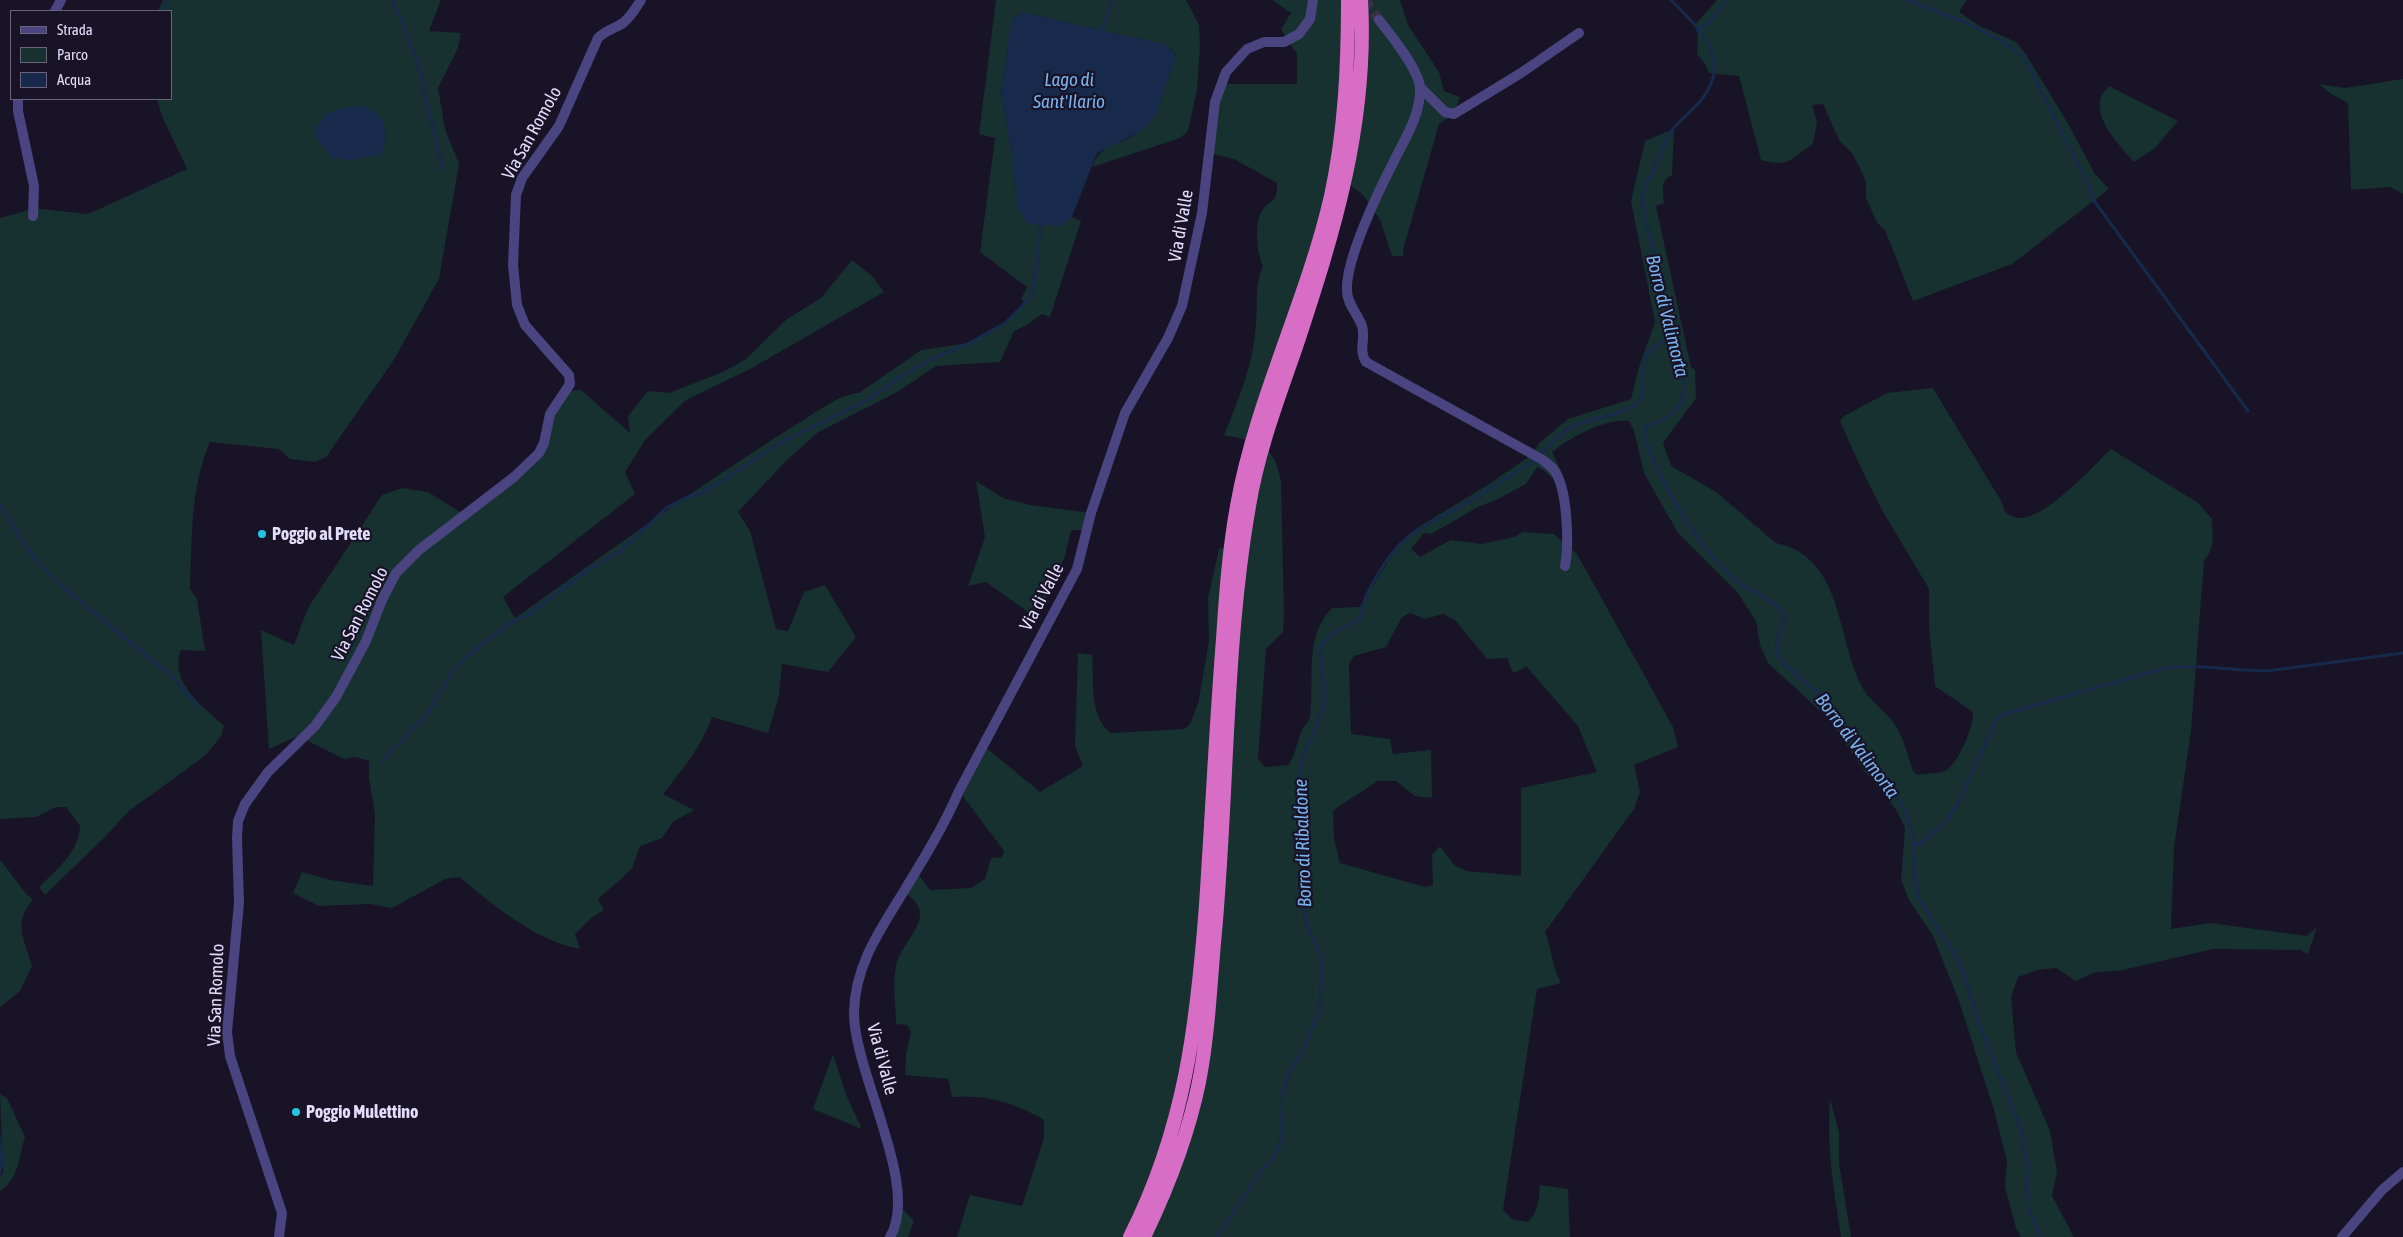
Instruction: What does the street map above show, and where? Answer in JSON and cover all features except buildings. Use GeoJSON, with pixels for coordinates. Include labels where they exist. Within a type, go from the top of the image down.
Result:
{"type":"FeatureCollection","features":[{"type":"Feature","properties":{"kind":"highway"},"geometry":{"type":"LineString","coordinates":[[1130,1237],[1171,1136],[1186,1082],[1201,972],[1218,697],[1233,532],[1243,477],[1261,412],[1312,261],[1330,197],[1346,101],[1348,0]]}},
{"type":"Feature","properties":{"kind":"highway"},"geometry":{"type":"LineString","coordinates":[[1144,1237],[1178,1157],[1199,1080],[1208,1010],[1219,888],[1229,700],[1247,516],[1264,445],[1324,264],[1342,201],[1358,103],[1362,30],[1361,0]]}},
{"type":"Feature","properties":{"kind":"street","name":"Via San Romolo"},"geometry":{"type":"LineString","coordinates":[[279,1237],[282,1213],[230,1056],[227,1032],[239,903],[238,821],[246,804],[268,772],[315,726],[336,697],[366,641],[382,600],[396,573],[419,550],[514,477],[539,453],[544,443],[550,414],[570,384],[568,375],[525,325],[518,305],[513,265],[516,195],[522,178],[559,126],[598,38],[606,31],[622,24],[631,16],[641,0]]}},
{"type":"Feature","properties":{"kind":"street","name":"Via di Valle"},"geometry":{"type":"LineString","coordinates":[[890,1237],[895,1224],[898,1204],[884,1124],[856,1040],[854,1012],[858,978],[872,942],[946,821],[959,791],[1077,569],[1091,511],[1125,413],[1168,338],[1182,306],[1202,214],[1215,102],[1226,72],[1247,49],[1264,42],[1284,42],[1299,34],[1310,19],[1313,0]]}},
{"type":"Feature","properties":{"kind":"street"},"geometry":{"type":"LineString","coordinates":[[1379,20],[1408,59],[1420,87],[1445,112],[1454,114],[1521,73],[1579,33]]}},
{"type":"Feature","properties":{"kind":"street"},"geometry":{"type":"LineString","coordinates":[[1420,87],[1412,126],[1392,164],[1352,257],[1346,293],[1362,326],[1361,355],[1366,362],[1537,456],[1554,471],[1564,497],[1568,553],[1565,566]]}},
{"type":"Feature","properties":{"kind":"street"},"geometry":{"type":"LineString","coordinates":[[18,100],[18,111],[34,186],[33,216]]}},
{"type":"Feature","properties":{"kind":"street"},"geometry":{"type":"LineString","coordinates":[[2342,1237],[2382,1190],[2403,1172]]}},
{"type":"Feature","properties":{"kind":"green space"},"geometry":{"type":"Polygon","coordinates":[[[163,0],[441,0],[429,31],[461,33],[458,48],[438,88],[445,129],[459,164],[439,279],[393,361],[326,457],[315,462],[290,459],[279,449],[210,442],[203,460],[195,496],[190,589],[197,599],[205,651],[181,650],[178,662],[179,673],[190,693],[224,726],[221,736],[206,755],[129,811],[45,895],[39,887],[66,860],[76,844],[80,826],[66,807],[56,807],[36,817],[0,819],[0,218],[29,210],[42,209],[88,214],[187,169],[162,116],[157,100],[172,100],[172,10],[158,10],[163,0]]]}},
{"type":"Feature","properties":{"kind":"green space"},"geometry":{"type":"Polygon","coordinates":[[[996,0],[1186,0],[1199,25],[1200,46],[1197,90],[1188,131],[1180,138],[1092,167],[1096,159],[1107,148],[1133,136],[1147,124],[1162,96],[1176,55],[1167,45],[1022,12],[1012,19],[1001,93],[1012,154],[1060,226],[1072,217],[1081,221],[1050,317],[1042,314],[1027,325],[1014,331],[1000,362],[936,366],[899,391],[817,433],[785,462],[738,512],[750,531],[776,629],[788,631],[804,592],[825,585],[856,637],[828,672],[782,664],[779,696],[768,733],[712,717],[697,748],[663,794],[694,810],[673,822],[662,838],[640,846],[632,869],[598,899],[604,910],[591,918],[575,934],[580,949],[563,945],[531,930],[501,910],[459,877],[445,879],[392,908],[370,904],[319,906],[293,893],[302,872],[330,880],[373,886],[375,814],[369,778],[369,761],[355,757],[344,759],[298,736],[269,749],[261,630],[294,645],[308,608],[382,495],[402,488],[428,492],[465,515],[539,453],[565,391],[581,390],[630,433],[628,416],[648,391],[669,393],[723,372],[746,359],[787,319],[821,298],[852,260],[872,276],[884,292],[752,368],[686,400],[645,440],[625,472],[635,494],[503,597],[515,618],[685,498],[823,407],[842,397],[859,393],[921,350],[970,343],[990,333],[1005,323],[1025,303],[1021,299],[1027,287],[980,252],[995,138],[979,134],[996,0]]]}},
{"type":"Feature","properties":{"kind":"green space"},"geometry":{"type":"Polygon","coordinates":[[[1272,0],[1348,0],[1338,153],[1253,441],[1224,435],[1245,380],[1255,338],[1257,287],[1263,266],[1257,239],[1259,218],[1261,212],[1276,195],[1277,183],[1234,159],[1209,153],[1222,84],[1297,84],[1297,54],[1281,29],[1291,13],[1272,0]]]}},
{"type":"Feature","properties":{"kind":"green space"},"geometry":{"type":"Polygon","coordinates":[[[1361,0],[1400,0],[1408,25],[1439,72],[1444,91],[1460,97],[1454,114],[1439,124],[1403,250],[1403,256],[1392,256],[1380,220],[1363,195],[1345,181],[1361,0]]]}},
{"type":"Feature","properties":{"kind":"green space"},"geometry":{"type":"Polygon","coordinates":[[[1717,0],[1967,0],[1959,12],[1980,26],[2016,42],[2025,53],[2066,120],[2095,174],[2109,189],[2012,264],[1913,301],[1885,230],[1877,223],[1866,198],[1866,182],[1859,166],[1852,153],[1839,140],[1823,104],[1812,105],[1817,122],[1813,144],[1785,162],[1761,160],[1739,76],[1709,73],[1706,65],[1697,54],[1698,31],[1694,26],[1717,0]]]}},
{"type":"Feature","properties":{"kind":"green space"},"geometry":{"type":"Polygon","coordinates":[[[2403,79],[2403,194],[2390,187],[2351,190],[2348,103],[2331,94],[2319,84],[2345,88],[2403,79]]]}},
{"type":"Feature","properties":{"kind":"green space"},"geometry":{"type":"Polygon","coordinates":[[[2109,86],[2178,121],[2155,148],[2134,162],[2112,136],[2101,116],[2100,105],[2102,95],[2109,86]]]}},
{"type":"Feature","properties":{"kind":"green space"},"geometry":{"type":"Polygon","coordinates":[[[1674,129],[1672,175],[1664,183],[1664,203],[1656,206],[1691,367],[1695,370],[1696,398],[1663,443],[1671,466],[1716,492],[1776,543],[1798,551],[1814,564],[1826,581],[1834,600],[1853,665],[1861,685],[1897,727],[1913,771],[1917,775],[1942,772],[1950,767],[1964,744],[1971,726],[1973,712],[1935,686],[1929,627],[1929,589],[1882,510],[1861,468],[1840,421],[1844,416],[1887,393],[1933,388],[2001,501],[2005,512],[2019,518],[2029,517],[2054,502],[2081,479],[2111,449],[2198,503],[2212,519],[2212,546],[2204,560],[2191,731],[2174,847],[2171,929],[2210,923],[2307,936],[2317,927],[2308,954],[2300,950],[2213,949],[2123,970],[2093,973],[2076,981],[2056,968],[2037,970],[2018,977],[2011,997],[2016,1052],[2050,1131],[2057,1172],[2052,1196],[2074,1237],[2021,1237],[2016,1228],[2005,1187],[2007,1161],[1994,1110],[1959,1001],[1933,936],[1909,900],[1901,880],[1905,828],[1898,813],[1885,794],[1865,772],[1829,719],[1768,663],[1760,645],[1756,621],[1737,592],[1678,533],[1644,473],[1634,431],[1629,421],[1610,422],[1578,435],[1552,452],[1561,471],[1552,478],[1545,471],[1537,467],[1526,484],[1478,507],[1431,534],[1424,533],[1411,549],[1420,557],[1451,540],[1482,544],[1514,537],[1523,532],[1554,534],[1577,554],[1673,727],[1678,747],[1634,765],[1640,792],[1634,809],[1545,932],[1561,983],[1537,989],[1503,1210],[1512,1219],[1528,1222],[1536,1210],[1540,1185],[1568,1189],[1570,1237],[1144,1237],[1199,1080],[1240,577],[1264,445],[1275,460],[1281,480],[1284,613],[1283,632],[1266,649],[1258,759],[1265,767],[1289,765],[1301,732],[1309,720],[1314,645],[1317,632],[1332,608],[1360,607],[1396,549],[1417,528],[1486,486],[1533,454],[1539,443],[1568,419],[1631,399],[1639,367],[1655,322],[1631,201],[1645,141],[1674,129]],[[1410,613],[1402,617],[1386,647],[1354,656],[1349,664],[1351,734],[1390,739],[1393,754],[1431,750],[1432,798],[1415,796],[1396,781],[1377,781],[1338,807],[1333,811],[1334,838],[1340,863],[1425,887],[1433,885],[1432,855],[1440,846],[1454,865],[1467,871],[1521,876],[1521,788],[1597,772],[1578,726],[1526,666],[1513,673],[1507,658],[1487,659],[1456,621],[1443,614],[1425,619],[1410,613]]]}},
{"type":"Feature","properties":{"kind":"green space"},"geometry":{"type":"Polygon","coordinates":[[[976,481],[1003,498],[1030,505],[1091,513],[1086,530],[1071,530],[1065,556],[1035,622],[1025,610],[986,582],[968,586],[985,537],[976,481]]]}},
{"type":"Feature","properties":{"kind":"green space"},"geometry":{"type":"Polygon","coordinates":[[[1232,545],[1186,1082],[1130,1237],[957,1237],[970,1195],[1022,1206],[1044,1138],[1044,1120],[1011,1104],[988,1098],[952,1097],[948,1079],[905,1075],[906,1055],[911,1032],[907,1025],[896,1024],[895,973],[900,955],[917,927],[920,918],[919,909],[914,901],[903,892],[916,871],[930,890],[971,888],[985,879],[991,858],[1002,857],[1004,851],[959,791],[983,745],[1040,792],[1083,766],[1075,746],[1078,653],[1092,655],[1096,708],[1099,718],[1111,733],[1184,729],[1190,724],[1198,704],[1209,641],[1208,598],[1219,549],[1232,545]]]}},
{"type":"Feature","properties":{"kind":"green space"},"geometry":{"type":"Polygon","coordinates":[[[0,860],[33,900],[23,916],[22,924],[22,932],[32,966],[20,991],[0,1007],[0,860]]]}},
{"type":"Feature","properties":{"kind":"green space"},"geometry":{"type":"Polygon","coordinates":[[[833,1054],[847,1097],[862,1129],[813,1109],[833,1054]]]}},
{"type":"Feature","properties":{"kind":"green space"},"geometry":{"type":"Polygon","coordinates":[[[0,1094],[7,1098],[25,1137],[15,1174],[7,1186],[0,1191],[0,1177],[3,1173],[0,1094]]]}},
{"type":"Feature","properties":{"kind":"green space"},"geometry":{"type":"Polygon","coordinates":[[[1830,1099],[1839,1132],[1839,1163],[1851,1237],[1841,1237],[1838,1220],[1830,1151],[1830,1099]]]}},
{"type":"Feature","properties":{"kind":"green space"},"geometry":{"type":"Polygon","coordinates":[[[898,1204],[914,1221],[908,1237],[890,1237],[898,1204]]]}},
{"type":"Feature","properties":{"kind":"water","name":"Lago di Sant'Ilario"},"geometry":{"type":"Polygon","coordinates":[[[1022,12],[1167,45],[1176,56],[1155,117],[1141,131],[1097,153],[1072,217],[1060,226],[1030,224],[1024,219],[1017,207],[1012,154],[1001,93],[1012,19],[1022,12]]]}},
{"type":"Feature","properties":{"kind":"water"},"geometry":{"type":"Polygon","coordinates":[[[361,106],[370,109],[384,124],[385,138],[381,155],[349,160],[332,158],[315,136],[315,130],[326,114],[341,108],[361,106]]]}},
{"type":"Feature","properties":{"kind":"water"},"geometry":{"type":"Polygon","coordinates":[[[0,1132],[4,1162],[0,1177],[0,1132]]]}},
{"type":"Feature","properties":{"kind":"waterway"},"geometry":{"type":"LineString","coordinates":[[162,10],[167,0]]}},
{"type":"Feature","properties":{"kind":"waterway"},"geometry":{"type":"LineString","coordinates":[[393,0],[417,61],[443,169]]}},
{"type":"Feature","properties":{"kind":"waterway"},"geometry":{"type":"LineString","coordinates":[[1101,33],[1112,0]]}},
{"type":"Feature","properties":{"kind":"waterway","name":"Borro di Valimorta"},"geometry":{"type":"LineString","coordinates":[[1671,0],[1692,22],[1709,45],[1714,71],[1711,85],[1702,99],[1676,125],[1667,138],[1643,191],[1645,216],[1656,260],[1666,319],[1684,376],[1684,392],[1679,406],[1666,418],[1644,428],[1644,436],[1650,453],[1669,491],[1692,530],[1705,547],[1737,581],[1782,610],[1784,623],[1777,646],[1782,662],[1827,701],[1842,720],[1869,764],[1893,791],[1905,810],[1914,843],[1915,877],[1918,897],[1956,957],[1965,976],[1976,1016],[2019,1124],[2029,1167],[2027,1186],[2029,1212],[2041,1237]]}},
{"type":"Feature","properties":{"kind":"waterway"},"geometry":{"type":"LineString","coordinates":[[1698,31],[1712,20],[1726,0]]}},
{"type":"Feature","properties":{"kind":"waterway"},"geometry":{"type":"LineString","coordinates":[[1907,0],[1985,32],[2000,40],[2024,58],[2090,188],[2092,198],[2248,411]]}},
{"type":"Feature","properties":{"kind":"waterway"},"geometry":{"type":"LineString","coordinates":[[382,761],[427,714],[452,672],[465,658],[507,625],[528,615],[585,572],[623,549],[666,508],[687,497],[703,493],[785,440],[866,401],[903,375],[933,358],[970,343],[1005,323],[1028,300],[1034,286],[1041,220]]}},
{"type":"Feature","properties":{"kind":"waterway","name":"Borro di Ribaldone"},"geometry":{"type":"LineString","coordinates":[[1217,1237],[1262,1169],[1274,1158],[1281,1142],[1283,1092],[1288,1073],[1301,1054],[1320,1010],[1322,959],[1309,931],[1301,900],[1302,851],[1298,785],[1303,758],[1324,707],[1321,646],[1331,634],[1359,620],[1370,588],[1386,561],[1395,549],[1411,535],[1526,466],[1565,431],[1580,423],[1629,409],[1636,404],[1641,398],[1643,362],[1648,353],[1657,345],[1672,339]]}},
{"type":"Feature","properties":{"kind":"waterway"},"geometry":{"type":"LineString","coordinates":[[0,504],[22,541],[40,565],[58,583],[170,675],[199,707]]}},
{"type":"Feature","properties":{"kind":"waterway"},"geometry":{"type":"LineString","coordinates":[[1914,843],[1920,844],[1946,822],[1958,803],[1995,722],[2001,715],[2161,669],[2201,667],[2267,671],[2403,653]]}},
{"type":"Feature","properties":{"kind":"tunnel"},"geometry":{"type":"LineString","coordinates":[[1365,0],[1379,20]]}},
{"type":"Feature","properties":{"kind":"place","name":"Poggio al Prete"},"geometry":{"type":"Point","coordinates":[262,534]}},
{"type":"Feature","properties":{"kind":"place","name":"Poggio Mulettino"},"geometry":{"type":"Point","coordinates":[296,1112]}}]}
